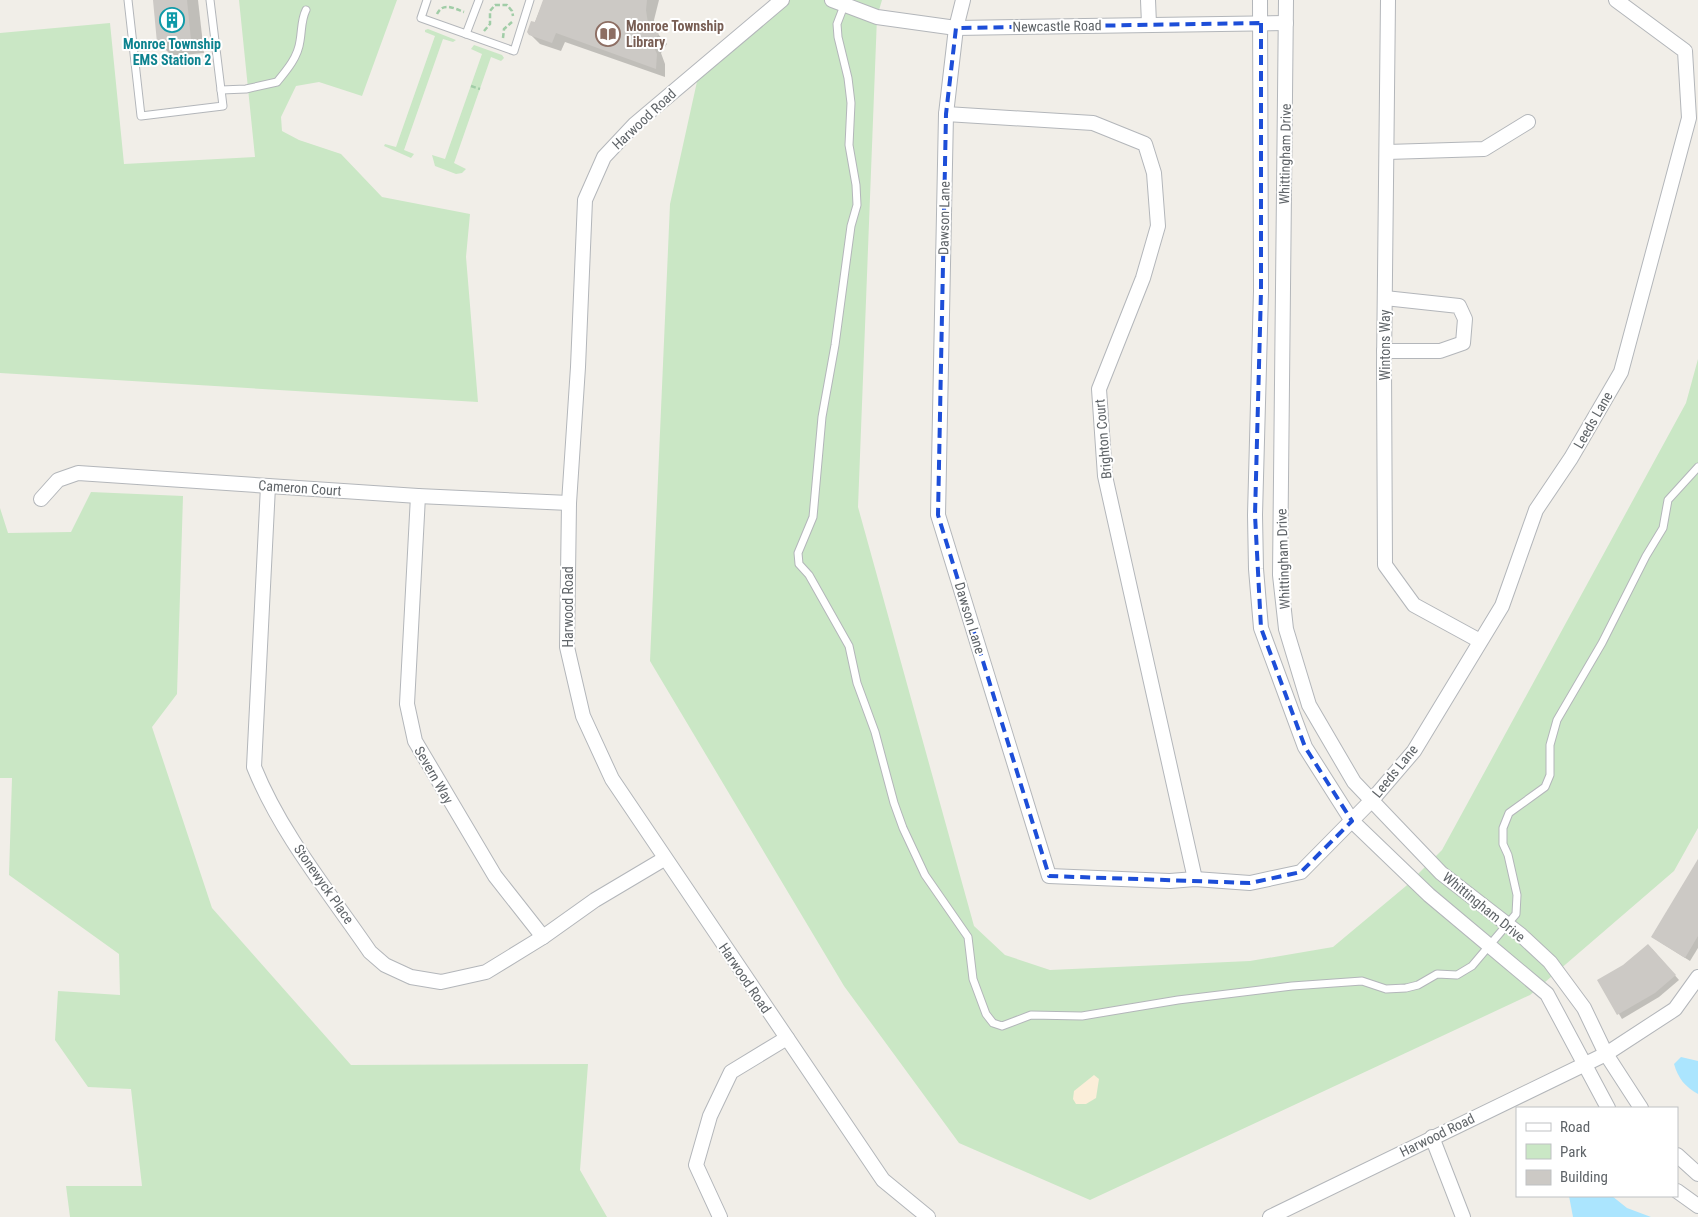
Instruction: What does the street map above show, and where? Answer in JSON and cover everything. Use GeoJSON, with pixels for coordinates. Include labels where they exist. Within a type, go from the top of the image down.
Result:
{"type":"FeatureCollection","features":[{"type":"Feature","properties":{"kind":"street","name":"Harwood Road"},"geometry":{"type":"LineString","coordinates":[[782,0],[635,124],[604,157],[584,200],[578,368],[569,503],[567,648],[583,716],[612,779],[664,859],[883,1180],[928,1217]]}},
{"type":"Feature","properties":{"kind":"street","name":"Dawson Lane"},"geometry":{"type":"LineString","coordinates":[[963,0],[956,28],[946,114],[938,515],[1049,876],[1170,881],[1195,879],[1250,883],[1301,872],[1352,821]]}},
{"type":"Feature","properties":{"kind":"street"},"geometry":{"type":"LineString","coordinates":[[1148,0],[1149,24]]}},
{"type":"Feature","properties":{"kind":"street","name":"Whittingham Drive"},"geometry":{"type":"LineString","coordinates":[[1260,0],[1261,291],[1255,515],[1260,628],[1305,746],[1352,821],[1429,894],[1547,994],[1607,1107]]}},
{"type":"Feature","properties":{"kind":"street","name":"Whittingham Drive"},"geometry":{"type":"LineString","coordinates":[[1286,0],[1280,575],[1286,629],[1310,705],[1354,782],[1441,873],[1507,924],[1550,962],[1584,1008],[1606,1054],[1640,1107]]}},
{"type":"Feature","properties":{"kind":"street","name":"Wintons Way"},"geometry":{"type":"LineString","coordinates":[[1388,0],[1384,351],[1385,564],[1414,605],[1480,641]]}},
{"type":"Feature","properties":{"kind":"street","name":"Leeds Lane"},"geometry":{"type":"LineString","coordinates":[[1352,821],[1414,751],[1502,606],[1536,510],[1571,458],[1621,372],[1690,118],[1684,51],[1616,0]]}},
{"type":"Feature","properties":{"kind":"street","name":"Newcastle Road"},"geometry":{"type":"LineString","coordinates":[[840,2],[878,17],[956,28],[1286,23]]}},
{"type":"Feature","properties":{"kind":"street","name":"Brighton Court"},"geometry":{"type":"LineString","coordinates":[[946,114],[1093,123],[1144,144],[1154,173],[1158,226],[1143,278],[1099,388],[1105,476],[1195,879]]}},
{"type":"Feature","properties":{"kind":"street"},"geometry":{"type":"LineString","coordinates":[[1387,152],[1484,149],[1528,122]]}},
{"type":"Feature","properties":{"kind":"street"},"geometry":{"type":"LineString","coordinates":[[1384,351],[1440,350],[1463,343],[1465,319],[1459,306],[1385,298]]}},
{"type":"Feature","properties":{"kind":"street","name":"Cameron Court"},"geometry":{"type":"LineString","coordinates":[[41,499],[58,480],[78,473],[418,496],[569,503]]}},
{"type":"Feature","properties":{"kind":"street","name":"Stonewyck Place"},"geometry":{"type":"LineString","coordinates":[[268,486],[254,767],[264,792],[284,825],[370,952],[385,965],[411,977],[441,982],[486,972],[543,937],[595,900],[664,859]]}},
{"type":"Feature","properties":{"kind":"street","name":"Severn Way"},"geometry":{"type":"LineString","coordinates":[[418,496],[407,704],[415,741],[495,876],[543,937]]}},
{"type":"Feature","properties":{"kind":"street","name":"Harwood Road"},"geometry":{"type":"LineString","coordinates":[[1270,1217],[1606,1054],[1675,1009],[1698,977]]}},
{"type":"Feature","properties":{"kind":"street"},"geometry":{"type":"LineString","coordinates":[[720,1217],[696,1165],[710,1116],[731,1072],[787,1038]]}},
{"type":"Feature","properties":{"kind":"street"},"geometry":{"type":"LineString","coordinates":[[1432,1137],[1463,1217]]}},
{"type":"Feature","properties":{"kind":"street"},"geometry":{"type":"LineString","coordinates":[[1678,1156],[1698,1174]]}},
{"type":"Feature","properties":{"kind":"street"},"geometry":{"type":"LineString","coordinates":[[1678,1192],[1698,1206]]}},
{"type":"Feature","properties":{"kind":"lane"},"geometry":{"type":"LineString","coordinates":[[128,0],[141,116],[223,106],[210,0]]}},
{"type":"Feature","properties":{"kind":"lane"},"geometry":{"type":"LineString","coordinates":[[427,0],[421,18],[514,51],[530,0]]}},
{"type":"Feature","properties":{"kind":"lane"},"geometry":{"type":"LineString","coordinates":[[466,34],[479,0]]}},
{"type":"Feature","properties":{"kind":"lane"},"geometry":{"type":"LineString","coordinates":[[840,2],[837,24],[838,37],[848,78],[851,103],[849,145],[856,185],[857,205],[851,226],[835,345],[822,417],[813,517],[798,553],[799,564],[809,575],[849,646],[860,692],[875,732],[900,820],[925,875],[968,938],[974,979],[986,1014],[992,1023],[1002,1026],[1031,1015],[1082,1016],[1178,1000],[1292,986],[1362,981],[1386,989],[1406,988],[1418,985],[1437,974],[1457,974],[1472,966],[1516,914],[1518,907],[1513,874],[1503,844],[1503,828],[1510,813],[1545,787],[1550,775],[1550,745],[1557,720],[1602,643],[1646,556],[1663,528],[1668,500],[1698,467]]}},
{"type":"Feature","properties":{"kind":"lane"},"geometry":{"type":"LineString","coordinates":[[221,90],[254,88],[277,82],[296,56],[306,10]]}},
{"type":"Feature","properties":{"kind":"path"},"geometry":{"type":"LineString","coordinates":[[505,4],[507,0]]}},
{"type":"Feature","properties":{"kind":"path"},"geometry":{"type":"LineString","coordinates":[[479,38],[490,24],[489,19],[492,8],[499,4],[505,4],[510,8],[513,15],[511,22],[504,28],[502,47]]}},
{"type":"Feature","properties":{"kind":"path"},"geometry":{"type":"LineString","coordinates":[[434,23],[439,10],[446,6],[489,19]]}},
{"type":"Feature","properties":{"kind":"path"},"geometry":{"type":"LineString","coordinates":[[471,86],[480,89]]}},
{"type":"Feature","properties":{"kind":"highlighted area"},"geometry":{"type":"Polygon","coordinates":[[[1261,23],[1261,291],[1255,515],[1261,628],[1305,747],[1352,821],[1301,872],[1250,883],[1049,876],[938,515],[946,114],[956,28],[1261,23]]]}},
{"type":"Feature","properties":{"kind":"green space"},"geometry":{"type":"Polygon","coordinates":[[[239,0],[397,0],[362,96],[319,82],[296,86],[281,117],[282,131],[299,140],[341,154],[382,197],[470,214],[466,257],[478,402],[0,373],[0,33],[110,23],[124,164],[255,157],[239,0]]]}},
{"type":"Feature","properties":{"kind":"green space"},"geometry":{"type":"Polygon","coordinates":[[[782,0],[882,0],[877,17],[858,507],[974,926],[1005,955],[1050,970],[1250,961],[1333,947],[1406,886],[1442,850],[1686,403],[1698,359],[1698,828],[1674,871],[1530,995],[1090,1200],[959,1143],[844,986],[650,661],[670,204],[700,68],[782,0]]]}},
{"type":"Feature","properties":{"kind":"green space"},"geometry":{"type":"Polygon","coordinates":[[[428,29],[456,40],[453,42],[443,39],[404,150],[414,154],[411,158],[384,146],[385,144],[396,147],[435,36],[425,32],[428,29]]]}},
{"type":"Feature","properties":{"kind":"green space"},"geometry":{"type":"Polygon","coordinates":[[[474,45],[502,55],[504,58],[501,61],[491,57],[454,163],[466,169],[462,173],[456,174],[435,166],[432,155],[445,159],[482,54],[471,49],[474,45]]]}},
{"type":"Feature","properties":{"kind":"green space"},"geometry":{"type":"Polygon","coordinates":[[[91,492],[183,496],[177,694],[152,727],[212,908],[351,1065],[588,1064],[580,1170],[607,1217],[70,1217],[66,1186],[142,1186],[131,1089],[88,1087],[55,1040],[58,991],[120,995],[119,954],[9,875],[12,778],[0,778],[0,508],[8,533],[71,532],[91,492]]]}},
{"type":"Feature","properties":{"kind":"sand"},"geometry":{"type":"Polygon","coordinates":[[[1094,1075],[1099,1079],[1096,1098],[1086,1104],[1076,1104],[1073,1099],[1074,1091],[1094,1075]]]}},
{"type":"Feature","properties":{"kind":"water"},"geometry":{"type":"Polygon","coordinates":[[[1681,1057],[1698,1061],[1698,1094],[1683,1082],[1678,1074],[1674,1064],[1681,1057]]]}},
{"type":"Feature","properties":{"kind":"water"},"geometry":{"type":"Polygon","coordinates":[[[1569,1197],[1613,1197],[1627,1208],[1651,1217],[1573,1217],[1569,1197]]]}},
{"type":"Feature","properties":{"kind":"building","name":"Monroe Township EMS Station 2"},"geometry":{"type":"Polygon","coordinates":[[[153,0],[187,0],[191,40],[157,43],[153,0]]]}},
{"type":"Feature","properties":{"kind":"building","name":"Monroe Township Library"},"geometry":{"type":"Polygon","coordinates":[[[543,0],[647,0],[648,23],[659,34],[652,43],[657,54],[656,69],[556,33],[552,43],[529,35],[527,32],[531,21],[535,22],[543,0]]]}},
{"type":"Feature","properties":{"kind":"building"},"geometry":{"type":"Polygon","coordinates":[[[1698,859],[1698,936],[1685,958],[1651,937],[1698,859]]]}},
{"type":"Feature","properties":{"kind":"building"},"geometry":{"type":"Polygon","coordinates":[[[1648,944],[1676,975],[1655,993],[1617,1015],[1597,980],[1623,965],[1648,944]]]}},
{"type":"Feature","properties":{"kind":"place","name":"Monroe Township EMS Station 2"},"geometry":{"type":"Point","coordinates":[172,20]}},
{"type":"Feature","properties":{"kind":"place","name":"Monroe Township Library"},"geometry":{"type":"Point","coordinates":[608,34]}}]}
